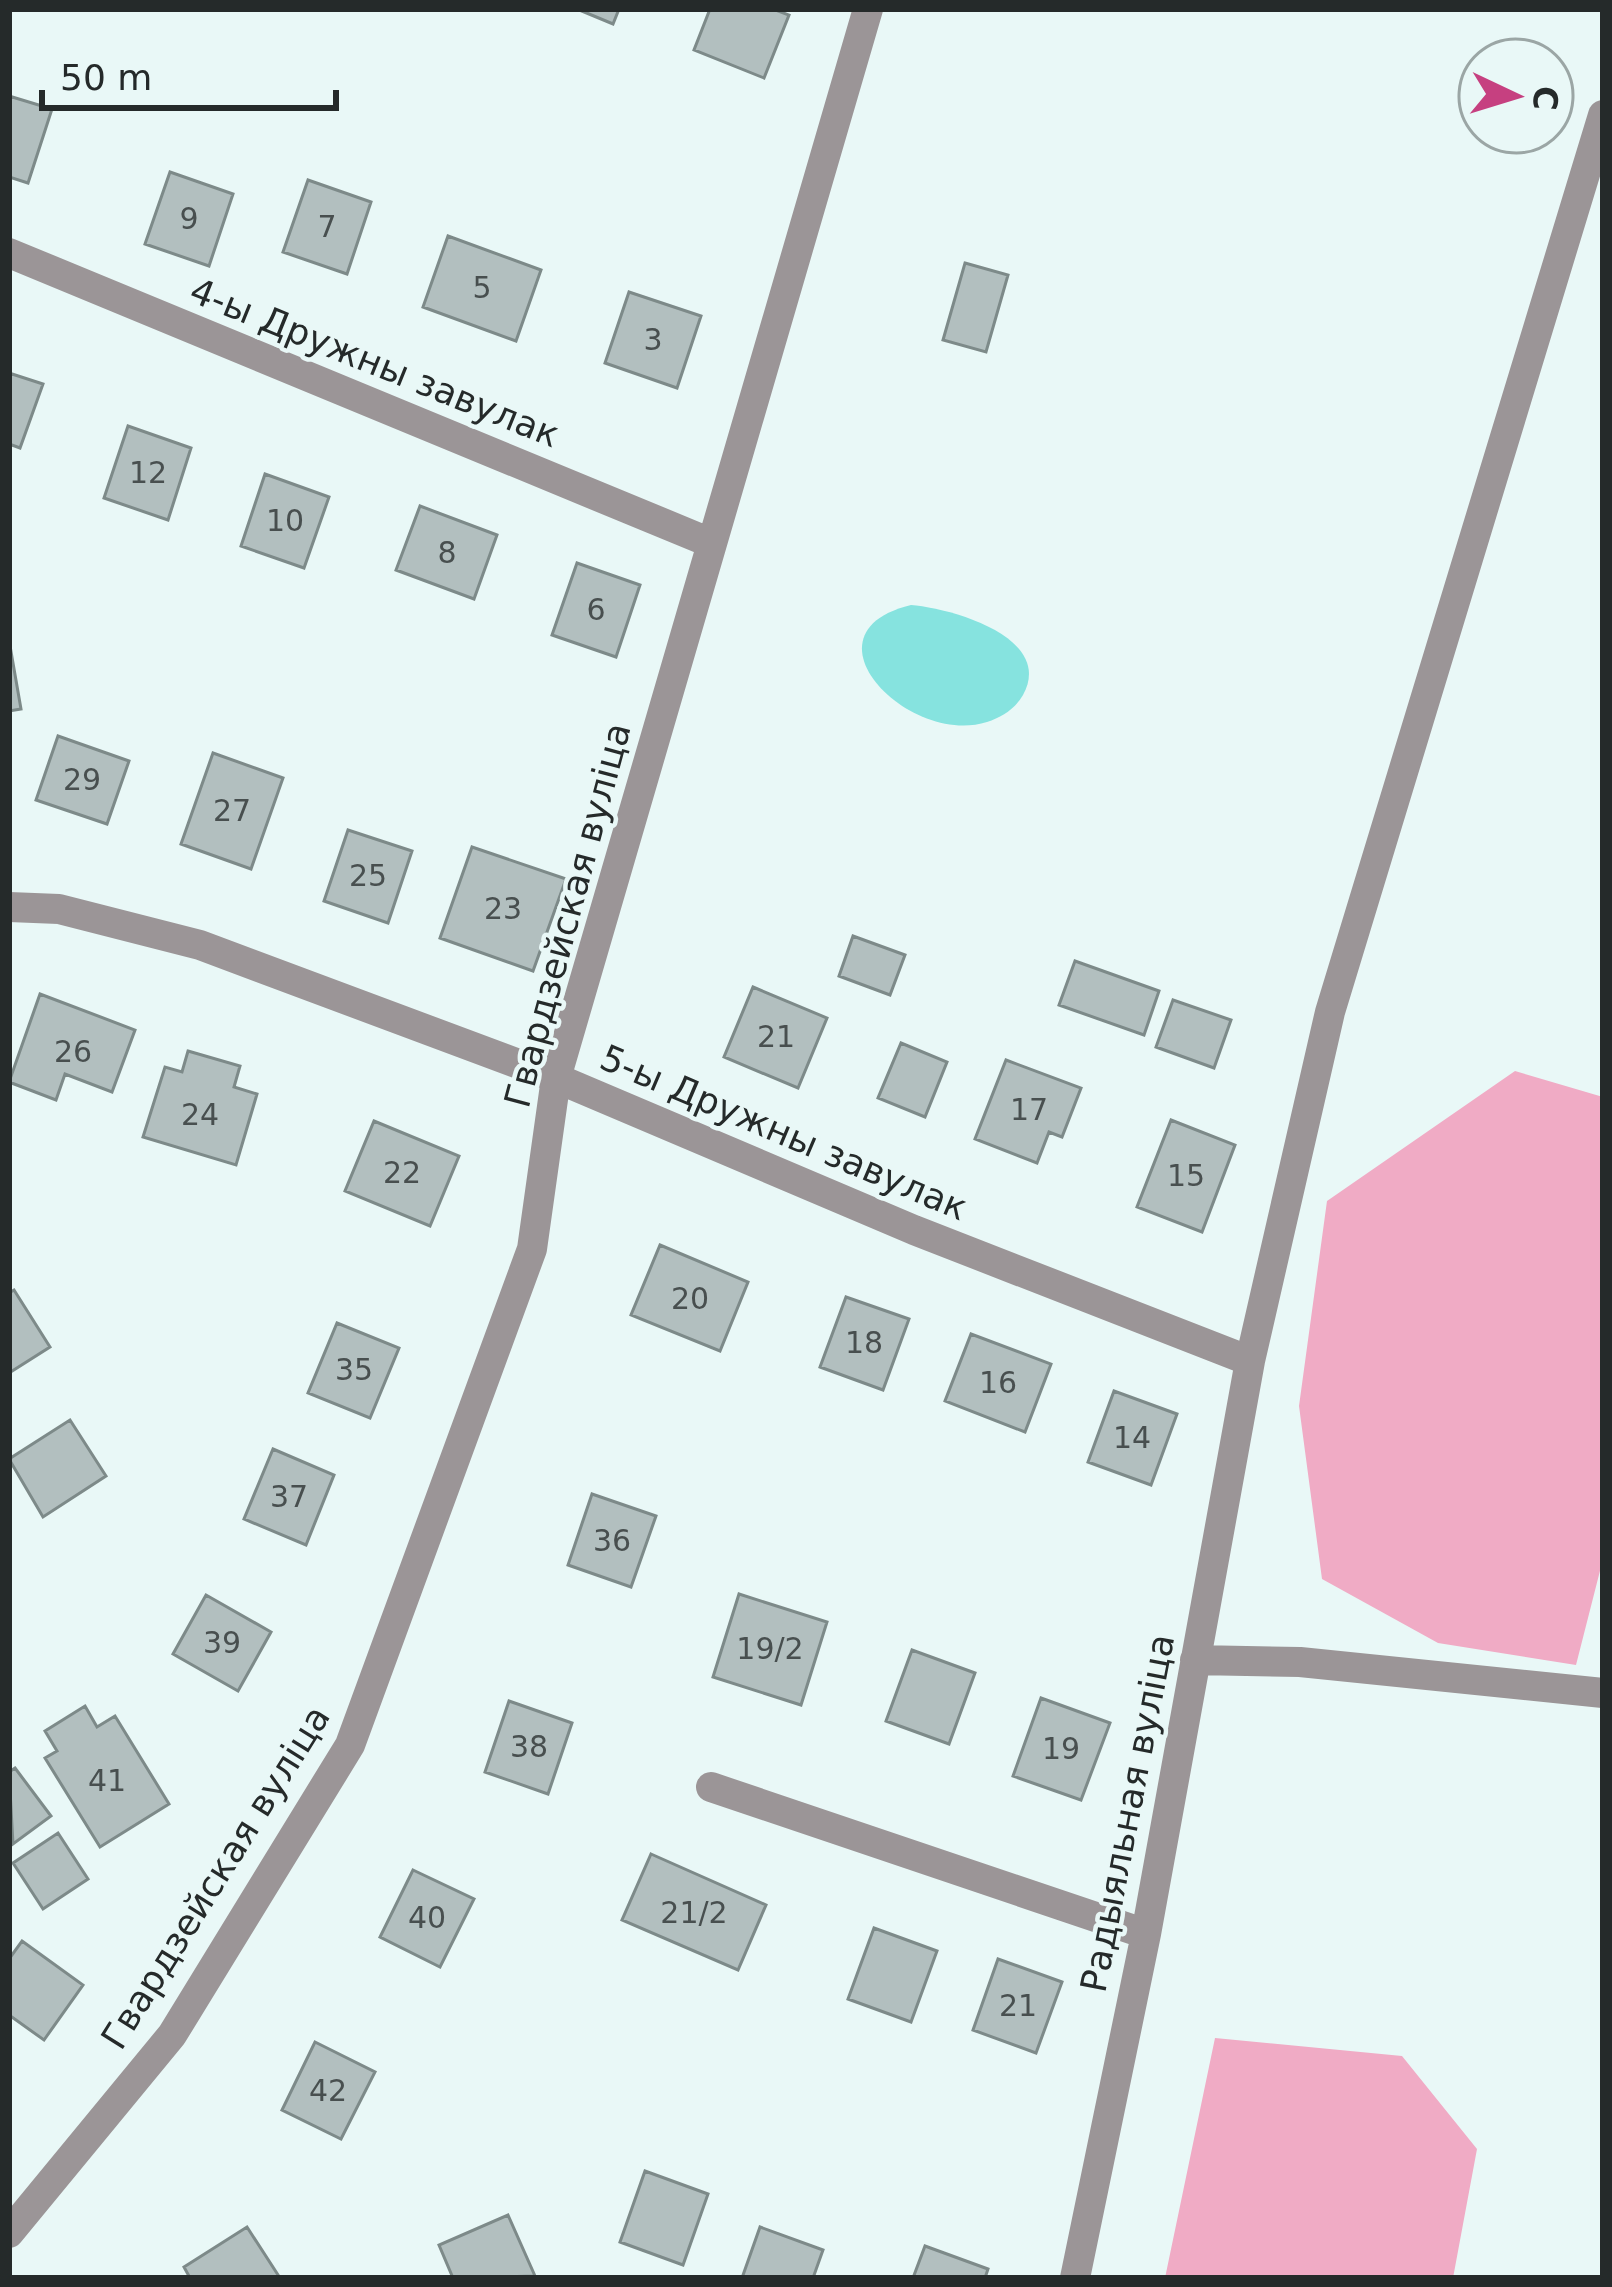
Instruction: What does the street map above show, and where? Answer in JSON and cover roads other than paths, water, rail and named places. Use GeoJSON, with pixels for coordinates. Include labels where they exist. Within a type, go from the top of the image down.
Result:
{"type":"FeatureCollection","features":[{"type":"Feature","properties":{"kind":"street","name":"Гвардзейская вуліца"},"geometry":{"type":"LineString","coordinates":[[9,2233],[172,2035],[350,1745],[532,1249],[556,1078],[868,9]]}},
{"type":"Feature","properties":{"kind":"street","name":"Радыяльная вуліца"},"geometry":{"type":"LineString","coordinates":[[1075,2278],[1146,1934],[1250,1361],[1330,1012],[1603,115]]}},
{"type":"Feature","properties":{"kind":"street","name":"4-ы Дружны завулак"},"geometry":{"type":"LineString","coordinates":[[9,254],[711,543]]}},
{"type":"Feature","properties":{"kind":"street","name":"5-ы Дружны завулак"},"geometry":{"type":"LineString","coordinates":[[9,907],[59,909],[200,945],[556,1078],[914,1231],[1250,1361]]}},
{"type":"Feature","properties":{"kind":"street"},"geometry":{"type":"LineString","coordinates":[[1195,1660],[1300,1662],[1603,1693]]}},
{"type":"Feature","properties":{"kind":"street"},"geometry":{"type":"LineString","coordinates":[[711,1787],[1146,1934]]}},
{"type":"Feature","properties":{"kind":"water"},"geometry":{"type":"Polygon","coordinates":[[[911,605],[972,620],[1012,642],[1024,657],[1029,675],[1016,704],[987,722],[957,725],[926,718],[898,703],[877,683],[864,661],[863,639],[878,619],[911,605]]]}}]}
